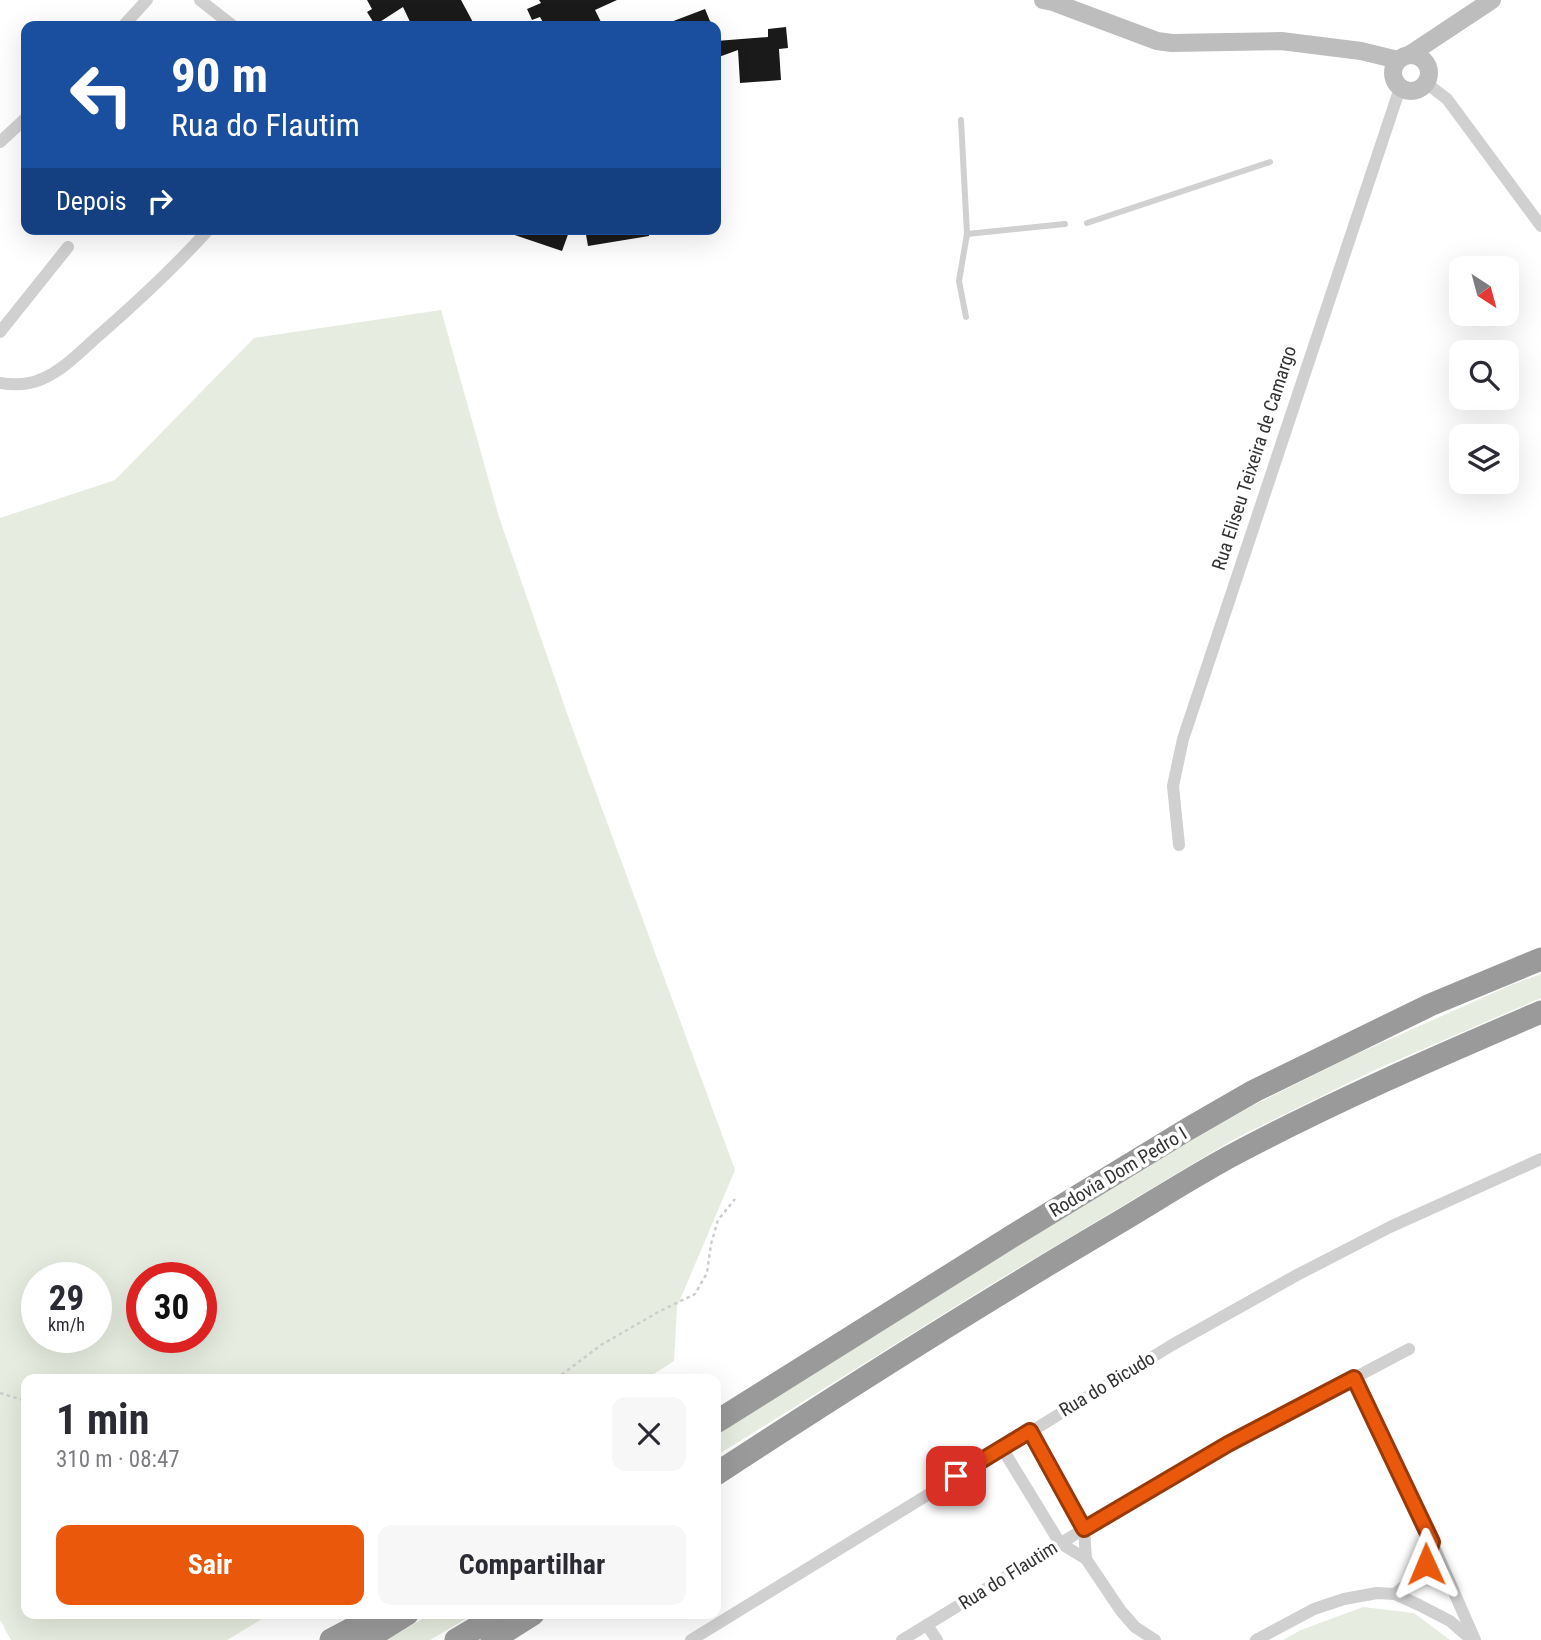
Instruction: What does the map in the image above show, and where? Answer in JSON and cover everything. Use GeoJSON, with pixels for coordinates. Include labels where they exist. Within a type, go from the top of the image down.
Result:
{"type":"FeatureCollection","features":[{"type":"Feature","properties":{"kind":"highway","name":"Rodovia Dom Pedro I"},"geometry":{"type":"LineString","coordinates":[[721,1420],[1014,1235],[1243,1098],[1430,1005],[1541,959]]}},
{"type":"Feature","properties":{"kind":"highway"},"geometry":{"type":"LineString","coordinates":[[721,1471],[1026,1277],[1228,1158],[1351,1097],[1541,1012]]}},
{"type":"Feature","properties":{"kind":"highway"},"geometry":{"type":"LineString","coordinates":[[331,1640],[371,1619]]}},
{"type":"Feature","properties":{"kind":"highway"},"geometry":{"type":"LineString","coordinates":[[365,1640],[399,1619]]}},
{"type":"Feature","properties":{"kind":"highway"},"geometry":{"type":"LineString","coordinates":[[456,1640],[492,1619]]}},
{"type":"Feature","properties":{"kind":"highway"},"geometry":{"type":"LineString","coordinates":[[492,1640],[525,1619]]}},
{"type":"Feature","properties":{"kind":"street"},"geometry":{"type":"LineString","coordinates":[[128,21],[147,0]]}},
{"type":"Feature","properties":{"kind":"street"},"geometry":{"type":"LineString","coordinates":[[200,0],[227,21]]}},
{"type":"Feature","properties":{"kind":"street"},"geometry":{"type":"LineString","coordinates":[[1042,0],[1157,41],[1281,41],[1404,58],[1416,56],[1427,64],[1429,70],[1426,83],[1421,89],[1414,91],[1400,88],[1396,83],[1393,71],[1404,58],[1492,0]]}},
{"type":"Feature","properties":{"kind":"street"},"geometry":{"type":"LineString","coordinates":[[1426,83],[1447,99],[1541,226]]}},
{"type":"Feature","properties":{"kind":"street","name":"Rua Eliseu Teixeira de Camargo"},"geometry":{"type":"LineString","coordinates":[[1179,845],[1173,786],[1183,739],[1400,88]]}},
{"type":"Feature","properties":{"kind":"street"},"geometry":{"type":"LineString","coordinates":[[0,142],[21,123]]}},
{"type":"Feature","properties":{"kind":"street"},"geometry":{"type":"LineString","coordinates":[[0,383],[20,384],[41,380],[62,368],[188,253],[204,235]]}},
{"type":"Feature","properties":{"kind":"street"},"geometry":{"type":"LineString","coordinates":[[0,332],[68,247]]}},
{"type":"Feature","properties":{"kind":"street","name":"Rua do Bicudo"},"geometry":{"type":"LineString","coordinates":[[691,1640],[1172,1345],[1390,1227],[1541,1159]]}},
{"type":"Feature","properties":{"kind":"street","name":"Rua do Flautim"},"geometry":{"type":"LineString","coordinates":[[902,1640],[1228,1444],[1409,1349]]}},
{"type":"Feature","properties":{"kind":"street"},"geometry":{"type":"LineString","coordinates":[[1354,1378],[1432,1542],[1473,1640]]}},
{"type":"Feature","properties":{"kind":"street"},"geometry":{"type":"LineString","coordinates":[[1030,1431],[1084,1529],[1086,1559]]}},
{"type":"Feature","properties":{"kind":"street"},"geometry":{"type":"LineString","coordinates":[[1002,1448],[1060,1543],[1086,1559],[1128,1619],[1155,1640]]}},
{"type":"Feature","properties":{"kind":"street"},"geometry":{"type":"LineString","coordinates":[[1395,1594],[1426,1564],[1432,1542]]}},
{"type":"Feature","properties":{"kind":"street"},"geometry":{"type":"LineString","coordinates":[[1256,1640],[1314,1609],[1345,1598],[1377,1593],[1395,1594],[1450,1621],[1473,1640]]}},
{"type":"Feature","properties":{"kind":"street"},"geometry":{"type":"LineString","coordinates":[[927,1625],[937,1640]]}},
{"type":"Feature","properties":{"kind":"lane"},"geometry":{"type":"LineString","coordinates":[[961,120],[967,234],[959,281],[966,317]]}},
{"type":"Feature","properties":{"kind":"lane"},"geometry":{"type":"LineString","coordinates":[[1087,223],[1270,162]]}},
{"type":"Feature","properties":{"kind":"lane"},"geometry":{"type":"LineString","coordinates":[[967,234],[1065,224]]}},
{"type":"Feature","properties":{"kind":"path"},"geometry":{"type":"LineString","coordinates":[[563,1374],[601,1345],[695,1294],[707,1273],[718,1220],[735,1199]]}},
{"type":"Feature","properties":{"kind":"path"},"geometry":{"type":"LineString","coordinates":[[0,1393],[21,1399]]}},
{"type":"Feature","properties":{"kind":"shaded area"},"geometry":{"type":"Polygon","coordinates":[[[441,310],[499,517],[569,719],[735,1170],[677,1307],[674,1361],[654,1374],[21,1374],[21,1619],[262,1619],[227,1640],[11,1640],[0,1620],[0,518],[115,480],[254,338],[441,310]]]}},
{"type":"Feature","properties":{"kind":"shaded area"},"geometry":{"type":"Polygon","coordinates":[[[1541,974],[1541,998],[1377,1069],[1236,1138],[985,1288],[721,1453],[721,1432],[974,1271],[1190,1141],[1252,1106],[1350,1057],[1541,974]]]}},
{"type":"Feature","properties":{"kind":"shaded area"},"geometry":{"type":"Polygon","coordinates":[[[1363,1607],[1414,1613],[1450,1640],[1283,1640],[1301,1630],[1363,1607]]]}},
{"type":"Feature","properties":{"kind":"shaded area"},"geometry":{"type":"Polygon","coordinates":[[[422,1619],[466,1619],[430,1640],[386,1640],[422,1619]]]}},
{"type":"Feature","properties":{"kind":"building"},"geometry":{"type":"Polygon","coordinates":[[[367,0],[461,0],[472,21],[410,21],[403,7],[381,21],[373,21],[367,12],[372,9],[367,0]]]}},
{"type":"Feature","properties":{"kind":"building"},"geometry":{"type":"Polygon","coordinates":[[[539,0],[617,0],[595,10],[600,21],[542,21],[540,17],[532,20],[527,9],[541,3],[539,0]]]}},
{"type":"Feature","properties":{"kind":"building"},"geometry":{"type":"Polygon","coordinates":[[[705,9],[710,21],[674,21],[705,9]]]}},
{"type":"Feature","properties":{"kind":"building"},"geometry":{"type":"Polygon","coordinates":[[[786,27],[788,48],[779,49],[781,80],[740,83],[738,50],[721,56],[721,41],[768,37],[768,29],[786,27]]]}},
{"type":"Feature","properties":{"kind":"building"},"geometry":{"type":"Polygon","coordinates":[[[515,235],[568,235],[562,251],[515,235]]]}},
{"type":"Feature","properties":{"kind":"building"},"geometry":{"type":"Polygon","coordinates":[[[586,235],[649,235],[649,236],[588,246],[586,235]]]}},
{"type":"Feature","properties":{"kind":"route"},"geometry":{"type":"LineString","coordinates":[[956,1476],[1030,1431],[1084,1529],[1228,1444],[1354,1378],[1432,1542],[1426,1564]]}}]}
